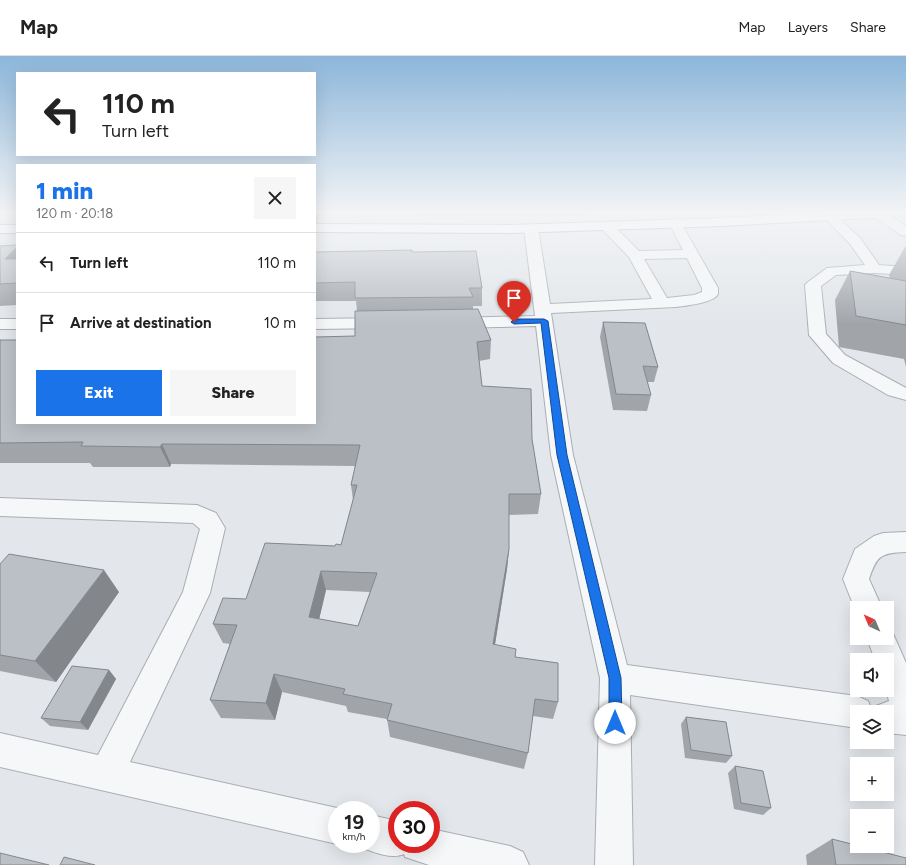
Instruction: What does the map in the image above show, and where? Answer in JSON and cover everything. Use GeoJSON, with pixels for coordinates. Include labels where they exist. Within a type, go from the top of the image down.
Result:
{"type":"FeatureCollection","features":[{"type":"Feature","properties":{"kind":"street"},"geometry":{"type":"LineString","coordinates":[[534,249],[562,455],[615,678],[614,865]]}},
{"type":"Feature","properties":{"kind":"street"},"geometry":{"type":"LineString","coordinates":[[629,249],[635,255],[662,303]]}},
{"type":"Feature","properties":{"kind":"street"},"geometry":{"type":"LineString","coordinates":[[438,323],[544,315],[698,300],[710,294],[710,288],[689,249]]}},
{"type":"Feature","properties":{"kind":"street"},"geometry":{"type":"LineString","coordinates":[[861,249],[875,269]]}},
{"type":"Feature","properties":{"kind":"street"},"geometry":{"type":"LineString","coordinates":[[635,255],[692,254]]}},
{"type":"Feature","properties":{"kind":"street"},"geometry":{"type":"LineString","coordinates":[[906,271],[875,269],[832,271],[813,285],[818,335],[839,359],[895,392],[906,394]]}},
{"type":"Feature","properties":{"kind":"street"},"geometry":{"type":"LineString","coordinates":[[0,324],[16,324]]}},
{"type":"Feature","properties":{"kind":"street"},"geometry":{"type":"LineString","coordinates":[[316,324],[399,324]]}},
{"type":"Feature","properties":{"kind":"street"},"geometry":{"type":"LineString","coordinates":[[0,506],[197,514],[208,520],[213,528],[196,593],[107,774]]}},
{"type":"Feature","properties":{"kind":"street"},"geometry":{"type":"LineString","coordinates":[[865,601],[856,579],[864,556],[884,543],[906,542]]}},
{"type":"Feature","properties":{"kind":"street"},"geometry":{"type":"LineString","coordinates":[[884,645],[899,683],[906,706]]}},
{"type":"Feature","properties":{"kind":"street"},"geometry":{"type":"LineString","coordinates":[[615,678],[850,711]]}},
{"type":"Feature","properties":{"kind":"street"},"geometry":{"type":"LineString","coordinates":[[894,718],[906,719]]}},
{"type":"Feature","properties":{"kind":"street"},"geometry":{"type":"LineString","coordinates":[[0,750],[328,824]]}},
{"type":"Feature","properties":{"kind":"street"},"geometry":{"type":"LineString","coordinates":[[440,849],[510,865]]}},
{"type":"Feature","properties":{"kind":"building"},"geometry":{"type":"Polygon","coordinates":[[[0,249],[15,249],[5,259],[16,259],[16,283],[0,284],[0,249]]]}},
{"type":"Feature","properties":{"kind":"building"},"geometry":{"type":"Polygon","coordinates":[[[412,250],[412,252],[476,251],[482,288],[469,288],[473,297],[355,298],[355,282],[316,283],[316,252],[412,250]]]}},
{"type":"Feature","properties":{"kind":"building"},"geometry":{"type":"Polygon","coordinates":[[[850,271],[906,281],[906,325],[856,316],[850,271]]]}},
{"type":"Feature","properties":{"kind":"building"},"geometry":{"type":"Polygon","coordinates":[[[478,309],[491,340],[477,342],[482,386],[531,389],[532,439],[541,494],[509,494],[509,549],[493,644],[516,649],[515,657],[558,663],[558,702],[535,699],[528,753],[387,720],[392,704],[343,694],[345,689],[274,674],[266,703],[210,700],[237,625],[213,624],[223,598],[246,599],[265,543],[341,545],[357,485],[351,485],[360,445],[162,444],[160,447],[81,446],[83,442],[0,443],[0,340],[16,340],[16,424],[316,424],[316,337],[355,336],[355,311],[478,309]],[[321,571],[309,617],[358,626],[377,573],[321,571]]]}},
{"type":"Feature","properties":{"kind":"building"},"geometry":{"type":"Polygon","coordinates":[[[603,322],[645,323],[658,367],[643,366],[651,395],[616,394],[603,322]]]}},
{"type":"Feature","properties":{"kind":"building"},"geometry":{"type":"Polygon","coordinates":[[[9,554],[104,570],[35,661],[0,655],[0,564],[9,554]]]}},
{"type":"Feature","properties":{"kind":"building"},"geometry":{"type":"Polygon","coordinates":[[[72,666],[109,670],[80,722],[41,718],[72,666]]]}},
{"type":"Feature","properties":{"kind":"building"},"geometry":{"type":"Polygon","coordinates":[[[686,717],[726,722],[732,756],[691,750],[686,717]]]}},
{"type":"Feature","properties":{"kind":"building"},"geometry":{"type":"Polygon","coordinates":[[[735,766],[763,771],[771,808],[741,803],[735,766]]]}},
{"type":"Feature","properties":{"kind":"building"},"geometry":{"type":"Polygon","coordinates":[[[832,839],[850,844],[850,853],[887,853],[906,858],[906,865],[836,865],[832,839]]]}},
{"type":"Feature","properties":{"kind":"building"},"geometry":{"type":"Polygon","coordinates":[[[0,853],[49,865],[0,865],[0,853]]]}},
{"type":"Feature","properties":{"kind":"building"},"geometry":{"type":"Polygon","coordinates":[[[64,857],[95,865],[60,865],[64,857]]]}},
{"type":"Feature","properties":{"kind":"route"},"geometry":{"type":"LineString","coordinates":[[514,322],[544,321],[562,455],[615,678],[615,723]]}}]}
